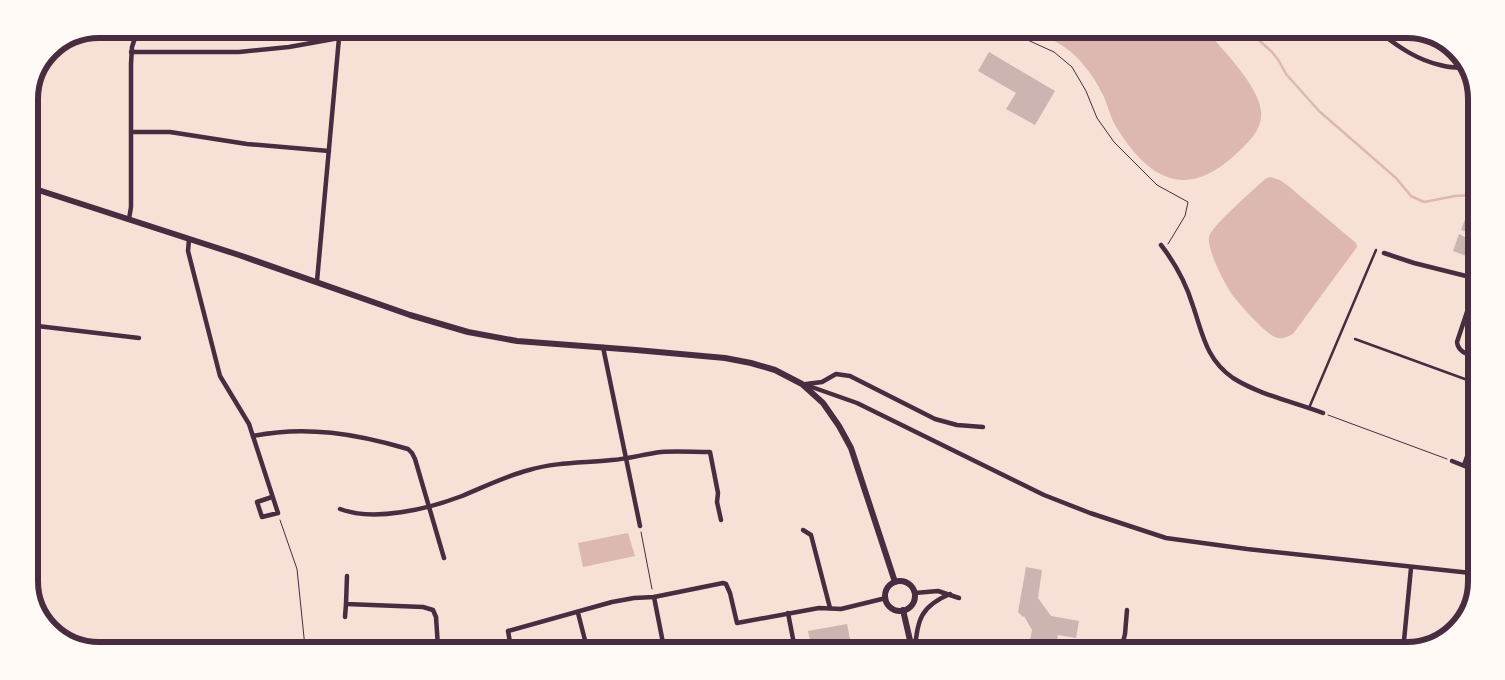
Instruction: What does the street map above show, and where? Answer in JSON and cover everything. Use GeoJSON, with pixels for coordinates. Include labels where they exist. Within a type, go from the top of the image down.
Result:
{"type":"FeatureCollection","features":[{"type":"Feature","properties":{"kind":"main road"},"geometry":{"type":"LineString","coordinates":[[38,190],[317,282],[410,315],[468,332],[517,341],[740,360],[775,370],[802,384],[823,403],[840,426],[851,448],[895,582]]}},
{"type":"Feature","properties":{"kind":"main road"},"geometry":{"type":"LineString","coordinates":[[900,581],[909,584],[915,593],[914,602],[908,609],[904,610],[894,609],[886,598],[888,589],[895,582],[900,581]]}},
{"type":"Feature","properties":{"kind":"main road"},"geometry":{"type":"LineString","coordinates":[[904,610],[912,642]]}},
{"type":"Feature","properties":{"kind":"street"},"geometry":{"type":"LineString","coordinates":[[129,219],[131,208],[131,52],[135,38]]}},
{"type":"Feature","properties":{"kind":"street"},"geometry":{"type":"LineString","coordinates":[[131,52],[239,52],[289,47],[339,38],[317,282]]}},
{"type":"Feature","properties":{"kind":"street"},"geometry":{"type":"LineString","coordinates":[[1387,38],[1404,51],[1422,60],[1459,68]]}},
{"type":"Feature","properties":{"kind":"street"},"geometry":{"type":"LineString","coordinates":[[131,132],[192,134],[247,144],[329,150]]}},
{"type":"Feature","properties":{"kind":"street"},"geometry":{"type":"LineString","coordinates":[[189,239],[188,251],[220,376],[227,390],[247,419],[278,513],[262,517],[256,502],[272,497]]}},
{"type":"Feature","properties":{"kind":"street"},"geometry":{"type":"LineString","coordinates":[[1163,246],[1172,258],[1185,285],[1194,306],[1201,335],[1213,359],[1226,372],[1246,385],[1323,413]]}},
{"type":"Feature","properties":{"kind":"street"},"geometry":{"type":"LineString","coordinates":[[1384,254],[1467,276]]}},
{"type":"Feature","properties":{"kind":"street"},"geometry":{"type":"LineString","coordinates":[[1467,311],[1457,342],[1462,351],[1468,353]]}},
{"type":"Feature","properties":{"kind":"street"},"geometry":{"type":"LineString","coordinates":[[38,326],[139,338]]}},
{"type":"Feature","properties":{"kind":"street"},"geometry":{"type":"LineString","coordinates":[[603,347],[640,526]]}},
{"type":"Feature","properties":{"kind":"street"},"geometry":{"type":"LineString","coordinates":[[802,384],[822,382],[836,374],[850,376],[935,419],[957,425],[983,427]]}},
{"type":"Feature","properties":{"kind":"street"},"geometry":{"type":"LineString","coordinates":[[802,384],[857,403],[1044,495],[1166,538],[1228,547],[1468,573]]}},
{"type":"Feature","properties":{"kind":"street"},"geometry":{"type":"LineString","coordinates":[[253,436],[271,432],[320,431],[374,439],[408,449],[415,459],[444,558]]}},
{"type":"Feature","properties":{"kind":"street"},"geometry":{"type":"LineString","coordinates":[[340,509],[355,514],[411,510],[460,496],[529,470],[580,462],[626,459],[661,452],[710,452],[721,520]]}},
{"type":"Feature","properties":{"kind":"street"},"geometry":{"type":"LineString","coordinates":[[1452,461],[1468,467]]}},
{"type":"Feature","properties":{"kind":"street"},"geometry":{"type":"LineString","coordinates":[[803,530],[811,535],[830,608]]}},
{"type":"Feature","properties":{"kind":"street"},"geometry":{"type":"LineString","coordinates":[[1404,642],[1411,568]]}},
{"type":"Feature","properties":{"kind":"street"},"geometry":{"type":"LineString","coordinates":[[346,617],[347,576]]}},
{"type":"Feature","properties":{"kind":"street"},"geometry":{"type":"LineString","coordinates":[[510,642],[508,631],[612,602],[654,597],[723,583],[726,584],[730,593],[737,623],[819,608],[841,609],[886,598]]}},
{"type":"Feature","properties":{"kind":"street"},"geometry":{"type":"LineString","coordinates":[[915,593],[938,591],[959,598]]}},
{"type":"Feature","properties":{"kind":"street"},"geometry":{"type":"LineString","coordinates":[[915,642],[918,625],[926,609],[939,599],[950,594]]}},
{"type":"Feature","properties":{"kind":"street"},"geometry":{"type":"LineString","coordinates":[[654,597],[663,642]]}},
{"type":"Feature","properties":{"kind":"street"},"geometry":{"type":"LineString","coordinates":[[346,604],[428,608],[435,613],[438,642]]}},
{"type":"Feature","properties":{"kind":"street"},"geometry":{"type":"LineString","coordinates":[[1123,642],[1127,610]]}},
{"type":"Feature","properties":{"kind":"street"},"geometry":{"type":"LineString","coordinates":[[578,613],[585,642]]}},
{"type":"Feature","properties":{"kind":"street"},"geometry":{"type":"LineString","coordinates":[[788,613],[794,642]]}},
{"type":"Feature","properties":{"kind":"lane"},"geometry":{"type":"LineString","coordinates":[[1309,408],[1376,250]]}},
{"type":"Feature","properties":{"kind":"lane"},"geometry":{"type":"LineString","coordinates":[[1355,339],[1468,380]]}},
{"type":"Feature","properties":{"kind":"lane"},"geometry":{"type":"LineString","coordinates":[[1463,465],[1468,452]]}},
{"type":"Feature","properties":{"kind":"path"},"geometry":{"type":"LineString","coordinates":[[1023,38],[1054,52],[1072,66],[1086,91],[1097,118],[1114,142],[1157,185],[1188,202],[1185,216],[1172,240],[1163,246]]}},
{"type":"Feature","properties":{"kind":"path"},"geometry":{"type":"LineString","coordinates":[[1323,413],[1452,461]]}},
{"type":"Feature","properties":{"kind":"path"},"geometry":{"type":"LineString","coordinates":[[278,513],[297,569],[305,642]]}},
{"type":"Feature","properties":{"kind":"path"},"geometry":{"type":"LineString","coordinates":[[640,526],[654,597]]}},
{"type":"Feature","properties":{"kind":"shaded area"},"geometry":{"type":"Polygon","coordinates":[[[1048,38],[1213,38],[1240,70],[1259,101],[1261,117],[1258,129],[1238,152],[1202,177],[1185,180],[1170,178],[1155,171],[1128,144],[1113,122],[1104,97],[1091,74],[1076,56],[1048,38]]]}},
{"type":"Feature","properties":{"kind":"shaded area"},"geometry":{"type":"Polygon","coordinates":[[[1270,177],[1280,180],[1287,185],[1356,243],[1357,247],[1293,334],[1282,338],[1277,338],[1265,330],[1234,298],[1217,266],[1209,243],[1209,237],[1218,224],[1234,207],[1265,179],[1270,177]]]}},
{"type":"Feature","properties":{"kind":"shaded area"},"geometry":{"type":"Polygon","coordinates":[[[628,533],[635,556],[583,567],[578,543],[628,533]]]}},
{"type":"Feature","properties":{"kind":"building"},"geometry":{"type":"Polygon","coordinates":[[[989,52],[1055,91],[1035,125],[1006,109],[1016,93],[978,71],[989,52]]]}},
{"type":"Feature","properties":{"kind":"building"},"geometry":{"type":"Polygon","coordinates":[[[1467,214],[1467,256],[1453,251],[1459,234],[1465,237],[1467,232],[1461,230],[1467,214]]]}},
{"type":"Feature","properties":{"kind":"building"},"geometry":{"type":"Polygon","coordinates":[[[1026,567],[1042,570],[1038,598],[1051,616],[1079,621],[1076,638],[1058,635],[1057,642],[1030,642],[1032,630],[1024,616],[1018,612],[1026,567]]]}},
{"type":"Feature","properties":{"kind":"building"},"geometry":{"type":"Polygon","coordinates":[[[847,624],[851,642],[810,642],[808,631],[847,624]]]}},
{"type":"Feature","properties":{"kind":"waterway"},"geometry":{"type":"LineString","coordinates":[[1257,38],[1272,52],[1286,74],[1319,111],[1396,178],[1411,196],[1424,202],[1467,195]]}}]}
